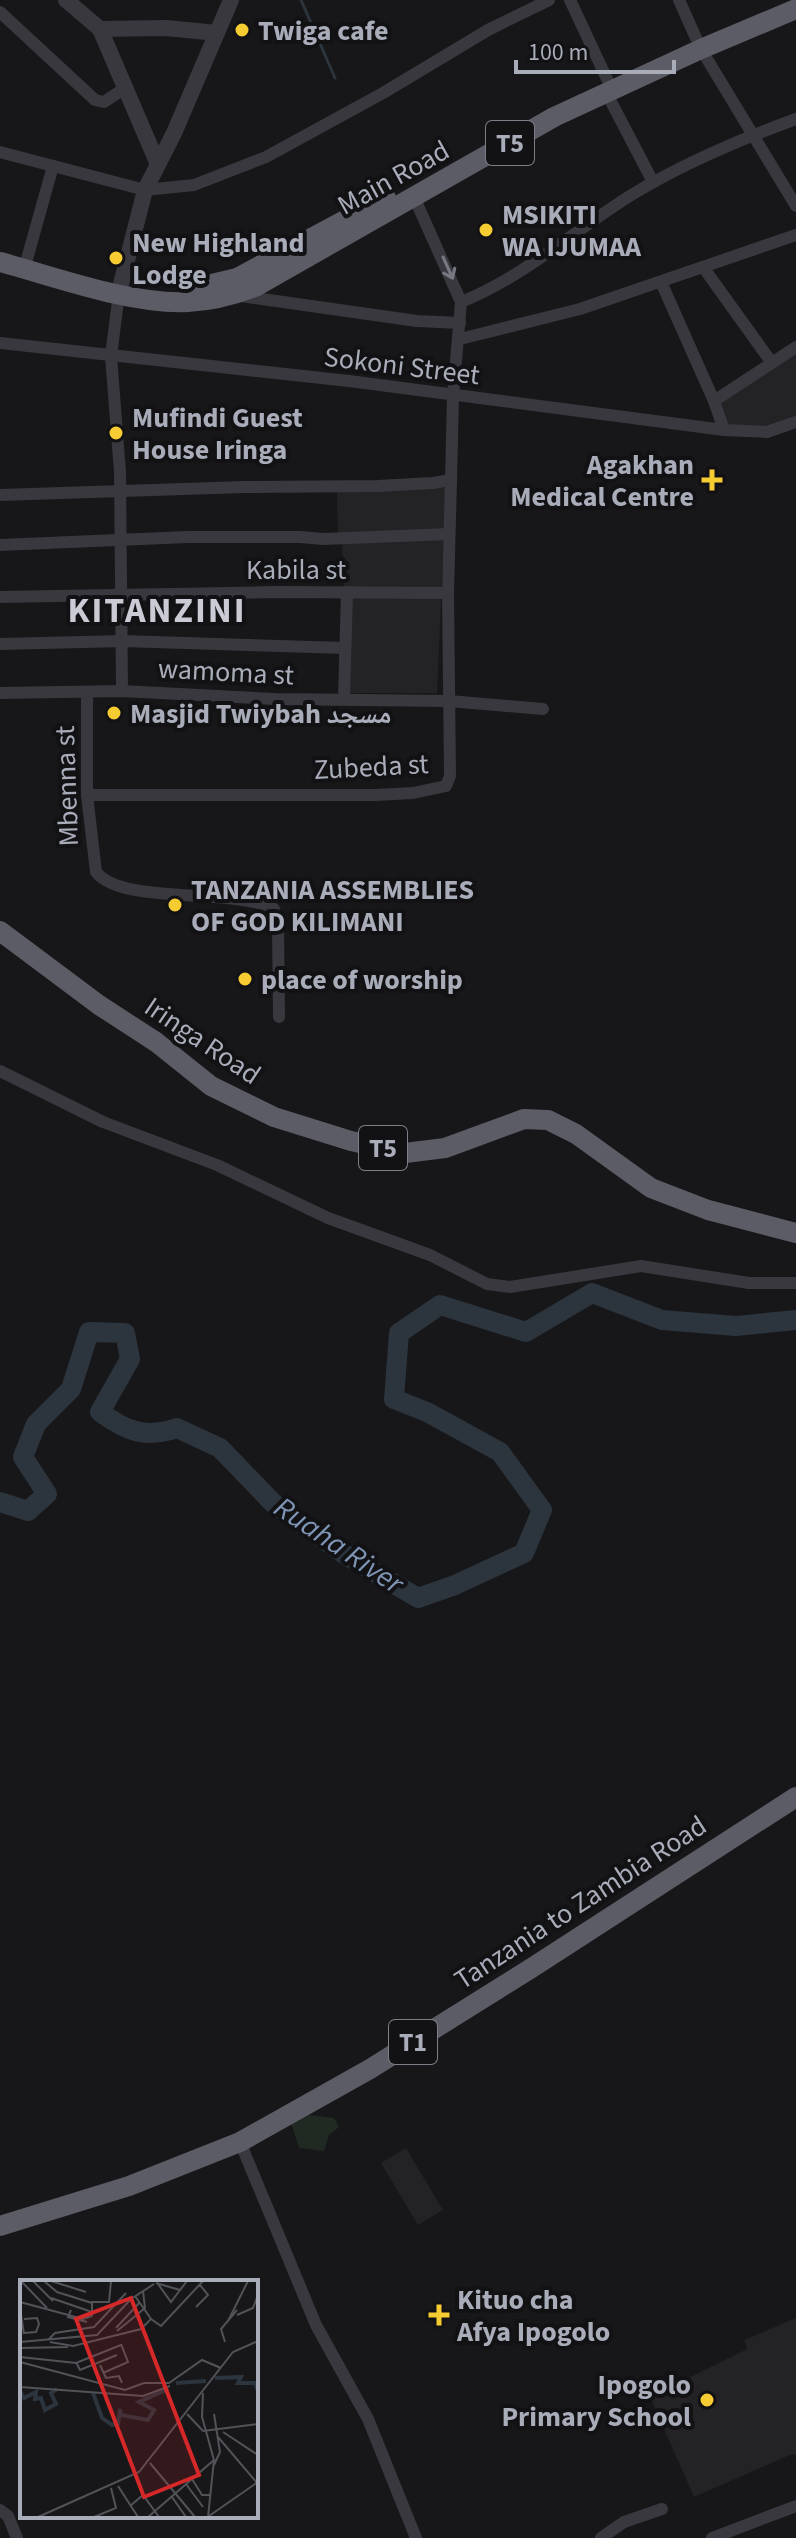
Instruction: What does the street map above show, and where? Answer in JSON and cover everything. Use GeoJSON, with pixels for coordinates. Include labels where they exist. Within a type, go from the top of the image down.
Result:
{"type":"FeatureCollection","features":[{"type":"Feature","properties":{"kind":"highway","name":"Main Road"},"geometry":{"type":"LineString","coordinates":[[232,287],[255,287],[607,86],[784,5]]}},
{"type":"Feature","properties":{"kind":"highway","name":"T5"},"geometry":{"type":"LineString","coordinates":[[0,262],[120,289],[232,287],[544,110],[607,86]]}},
{"type":"Feature","properties":{"kind":"highway","name":"T5"},"geometry":{"type":"LineString","coordinates":[[0,251],[120,289]]}},
{"type":"Feature","properties":{"kind":"highway","name":"Iringa Road"},"geometry":{"type":"LineString","coordinates":[[0,931],[99,1005],[156,1042],[211,1086],[274,1117],[351,1141],[405,1153],[445,1148],[524,1119],[548,1120],[576,1134],[651,1188],[708,1210],[796,1233]]}},
{"type":"Feature","properties":{"kind":"highway","name":"Tanzania to Zambia Road"},"geometry":{"type":"LineString","coordinates":[[0,2226],[129,2186],[240,2142],[370,2069],[796,1797]]}},
{"type":"Feature","properties":{"kind":"street"},"geometry":{"type":"LineString","coordinates":[[66,0],[100,29],[157,162]]}},
{"type":"Feature","properties":{"kind":"street"},"geometry":{"type":"LineString","coordinates":[[122,691],[120,491],[111,356],[120,289],[145,190],[174,133],[231,0]]}},
{"type":"Feature","properties":{"kind":"street"},"geometry":{"type":"LineString","coordinates":[[0,152],[145,190],[194,185],[266,157],[383,93],[488,30],[549,0]]}},
{"type":"Feature","properties":{"kind":"street"},"geometry":{"type":"LineString","coordinates":[[570,0],[653,182]]}},
{"type":"Feature","properties":{"kind":"street"},"geometry":{"type":"LineString","coordinates":[[679,0],[698,44],[796,206]]}},
{"type":"Feature","properties":{"kind":"street"},"geometry":{"type":"LineString","coordinates":[[0,12],[95,100],[104,102],[125,88]]}},
{"type":"Feature","properties":{"kind":"street"},"geometry":{"type":"LineString","coordinates":[[100,29],[166,28],[217,33]]}},
{"type":"Feature","properties":{"kind":"street"},"geometry":{"type":"LineString","coordinates":[[414,197],[461,302],[495,287],[653,182],[752,135],[796,119]]}},
{"type":"Feature","properties":{"kind":"street"},"geometry":{"type":"LineString","coordinates":[[27,259],[53,166]]}},
{"type":"Feature","properties":{"kind":"street"},"geometry":{"type":"LineString","coordinates":[[460,339],[568,312],[796,235]]}},
{"type":"Feature","properties":{"kind":"street"},"geometry":{"type":"LineString","coordinates":[[703,267],[772,363]]}},
{"type":"Feature","properties":{"kind":"street"},"geometry":{"type":"LineString","coordinates":[[661,282],[724,430]]}},
{"type":"Feature","properties":{"kind":"street"},"geometry":{"type":"LineString","coordinates":[[232,287],[405,319],[460,323]]}},
{"type":"Feature","properties":{"kind":"street","name":"Zubeda st"},"geometry":{"type":"LineString","coordinates":[[87,795],[376,795],[446,786],[450,776],[448,593],[453,396],[461,302]]}},
{"type":"Feature","properties":{"kind":"street","name":"Sokoni Street"},"geometry":{"type":"LineString","coordinates":[[0,343],[349,381],[724,430],[767,432],[796,422]]}},
{"type":"Feature","properties":{"kind":"street"},"geometry":{"type":"LineString","coordinates":[[714,401],[796,347]]}},
{"type":"Feature","properties":{"kind":"street"},"geometry":{"type":"LineString","coordinates":[[0,495],[378,486],[451,480]]}},
{"type":"Feature","properties":{"kind":"street"},"geometry":{"type":"LineString","coordinates":[[0,545],[188,537],[323,539],[449,534]]}},
{"type":"Feature","properties":{"kind":"street"},"geometry":{"type":"LineString","coordinates":[[344,698],[347,592]]}},
{"type":"Feature","properties":{"kind":"street","name":"Kabila st"},"geometry":{"type":"LineString","coordinates":[[0,597],[448,593]]}},
{"type":"Feature","properties":{"kind":"street"},"geometry":{"type":"LineString","coordinates":[[0,644],[123,641],[345,648]]}},
{"type":"Feature","properties":{"kind":"street","name":"wamoma st"},"geometry":{"type":"LineString","coordinates":[[0,693],[122,691],[274,699],[449,701],[543,709]]}},
{"type":"Feature","properties":{"kind":"street","name":"Mbenna st"},"geometry":{"type":"LineString","coordinates":[[87,692],[87,795],[92,860],[96,872],[106,882],[165,893],[247,901],[274,909],[278,924],[279,1017]]}},
{"type":"Feature","properties":{"kind":"street"},"geometry":{"type":"LineString","coordinates":[[0,1071],[103,1122],[217,1165],[314,1212],[430,1255],[487,1284],[510,1287],[641,1266],[749,1283],[796,1283]]}},
{"type":"Feature","properties":{"kind":"street"},"geometry":{"type":"LineString","coordinates":[[240,2142],[316,2325],[368,2419],[416,2538]]}},
{"type":"Feature","properties":{"kind":"street"},"geometry":{"type":"LineString","coordinates":[[712,2538],[796,2506]]}},
{"type":"Feature","properties":{"kind":"street"},"geometry":{"type":"LineString","coordinates":[[601,2538],[624,2522],[662,2509]]}},
{"type":"Feature","properties":{"kind":"street"},"geometry":{"type":"LineString","coordinates":[[0,2510],[8,2516],[17,2538]]}},
{"type":"Feature","properties":{"kind":"shaded area"},"geometry":{"type":"Polygon","coordinates":[[[796,342],[796,418],[765,429],[727,426],[716,402],[796,342]]]}},
{"type":"Feature","properties":{"kind":"shaded area"},"geometry":{"type":"Polygon","coordinates":[[[446,488],[437,693],[347,693],[337,490],[446,488]]]}},
{"type":"Feature","properties":{"kind":"shaded area"},"geometry":{"type":"Polygon","coordinates":[[[309,2115],[334,2118],[339,2127],[329,2135],[324,2151],[299,2148],[291,2122],[309,2115]]]}},
{"type":"Feature","properties":{"kind":"shaded area"},"geometry":{"type":"Polygon","coordinates":[[[406,2148],[443,2210],[418,2225],[381,2163],[406,2148]]]}},
{"type":"Feature","properties":{"kind":"shaded area","name":"Ipogolo Primary School"},"geometry":{"type":"Polygon","coordinates":[[[796,2318],[796,2455],[792,2454],[694,2497],[650,2397],[747,2349],[744,2340],[796,2318]]]}},
{"type":"Feature","properties":{"kind":"waterway"},"geometry":{"type":"LineString","coordinates":[[301,0],[335,78]]}},
{"type":"Feature","properties":{"kind":"waterway","name":"Ruaha River"},"geometry":{"type":"LineString","coordinates":[[0,1502],[28,1511],[47,1494],[23,1457],[36,1424],[71,1389],[89,1332],[125,1333],[130,1359],[100,1412],[136,1431],[155,1433],[177,1428],[220,1448],[273,1503],[344,1554],[418,1598],[455,1585],[524,1553],[542,1510],[500,1452],[427,1412],[394,1399],[399,1333],[440,1305],[526,1332],[592,1293],[662,1320],[736,1326],[796,1320]]}},
{"type":"Feature","properties":{"kind":"place","name":"Twiga cafe"},"geometry":{"type":"Point","coordinates":[242,30]}},
{"type":"Feature","properties":{"kind":"place","name":"MSIKITI WA IJUMAA"},"geometry":{"type":"Point","coordinates":[486,230]}},
{"type":"Feature","properties":{"kind":"place","name":"New Highland Lodge"},"geometry":{"type":"Point","coordinates":[116,258]}},
{"type":"Feature","properties":{"kind":"place","name":"Mufindi Guest House Iringa"},"geometry":{"type":"Point","coordinates":[116,433]}},
{"type":"Feature","properties":{"kind":"place","name":"Agakhan Medical Centre"},"geometry":{"type":"Point","coordinates":[712,480]}},
{"type":"Feature","properties":{"kind":"place","name":"Masjid Twiybah مسجد"},"geometry":{"type":"Point","coordinates":[114,713]}},
{"type":"Feature","properties":{"kind":"place","name":"TANZANIA ASSEMBLIES OF GOD KILIMANI"},"geometry":{"type":"Point","coordinates":[175,905]}},
{"type":"Feature","properties":{"kind":"place","name":"place of worship"},"geometry":{"type":"Point","coordinates":[245,979]}},
{"type":"Feature","properties":{"kind":"place","name":"Kituo cha Afya Ipogolo"},"geometry":{"type":"Point","coordinates":[439,2315]}},
{"type":"Feature","properties":{"kind":"place","name":"Ipogolo Primary School"},"geometry":{"type":"Point","coordinates":[707,2400]}},
{"type":"Feature","properties":{"kind":"district","name":"KITANZINI"},"geometry":{"type":"Point","coordinates":[157,609]}}]}
